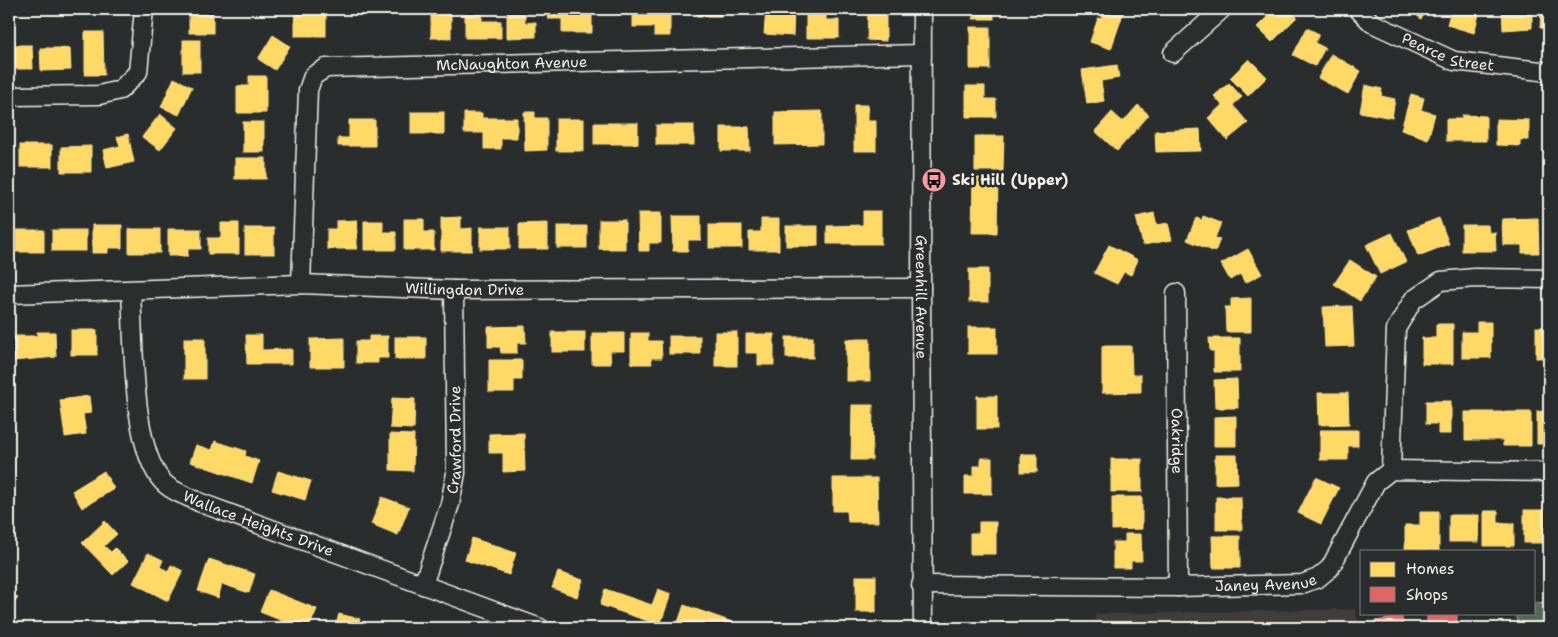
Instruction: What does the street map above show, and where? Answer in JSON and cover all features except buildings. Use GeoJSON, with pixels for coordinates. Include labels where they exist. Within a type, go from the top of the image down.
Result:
{"type":"FeatureCollection","features":[{"type":"Feature","properties":{"kind":"street"},"geometry":{"type":"LineString","coordinates":[[9,96],[99,95],[120,90],[138,72],[144,9]]}},
{"type":"Feature","properties":{"kind":"street","name":"Greenhill Avenue"},"geometry":{"type":"LineString","coordinates":[[921,585],[920,288],[922,9]]}},
{"type":"Feature","properties":{"kind":"street"},"geometry":{"type":"LineString","coordinates":[[1173,53],[1222,9]]}},
{"type":"Feature","properties":{"kind":"street","name":"Pearce Street"},"geometry":{"type":"LineString","coordinates":[[1358,9],[1372,23],[1454,60],[1549,72]]}},
{"type":"Feature","properties":{"kind":"street","name":"McNaughton Avenue"},"geometry":{"type":"LineString","coordinates":[[300,284],[308,90],[313,76],[326,68],[921,54]]}},
{"type":"Feature","properties":{"kind":"street"},"geometry":{"type":"LineString","coordinates":[[1549,279],[1475,278],[1441,281],[1414,300],[1396,329],[1391,470],[1549,472]]}},
{"type":"Feature","properties":{"kind":"street","name":"Willingdon Drive"},"geometry":{"type":"LineString","coordinates":[[9,294],[131,292],[300,284],[454,290],[920,288]]}},
{"type":"Feature","properties":{"kind":"street","name":"Crawford Drive"},"geometry":{"type":"LineString","coordinates":[[423,585],[450,504],[456,473],[454,290]]}},
{"type":"Feature","properties":{"kind":"street","name":"Wallace Heights Drive"},"geometry":{"type":"LineString","coordinates":[[131,292],[140,426],[153,468],[165,484],[200,503],[540,628]]}},
{"type":"Feature","properties":{"kind":"street","name":"Oakridge"},"geometry":{"type":"LineString","coordinates":[[1176,293],[1178,588]]}},
{"type":"Feature","properties":{"kind":"street","name":"Janey Avenue"},"geometry":{"type":"LineString","coordinates":[[921,585],[1178,588],[1302,584],[1318,578],[1330,568],[1376,482],[1391,470]]}},
{"type":"Feature","properties":{"kind":"street"},"geometry":{"type":"LineString","coordinates":[[921,585],[923,628]]}},
{"type":"Feature","properties":{"kind":"shaded area"},"geometry":{"type":"Polygon","coordinates":[[[1355,609],[1360,628],[1096,628],[1095,614],[1355,609]]]}},
{"type":"Feature","properties":{"kind":"green space"},"geometry":{"type":"Polygon","coordinates":[[[1549,602],[1549,628],[1519,628],[1515,614],[1536,614],[1536,603],[1549,602]]]}},
{"type":"Feature","properties":{"kind":"place","name":"Ski Hill (Upper)"},"geometry":{"type":"Point","coordinates":[934,180]}}]}
